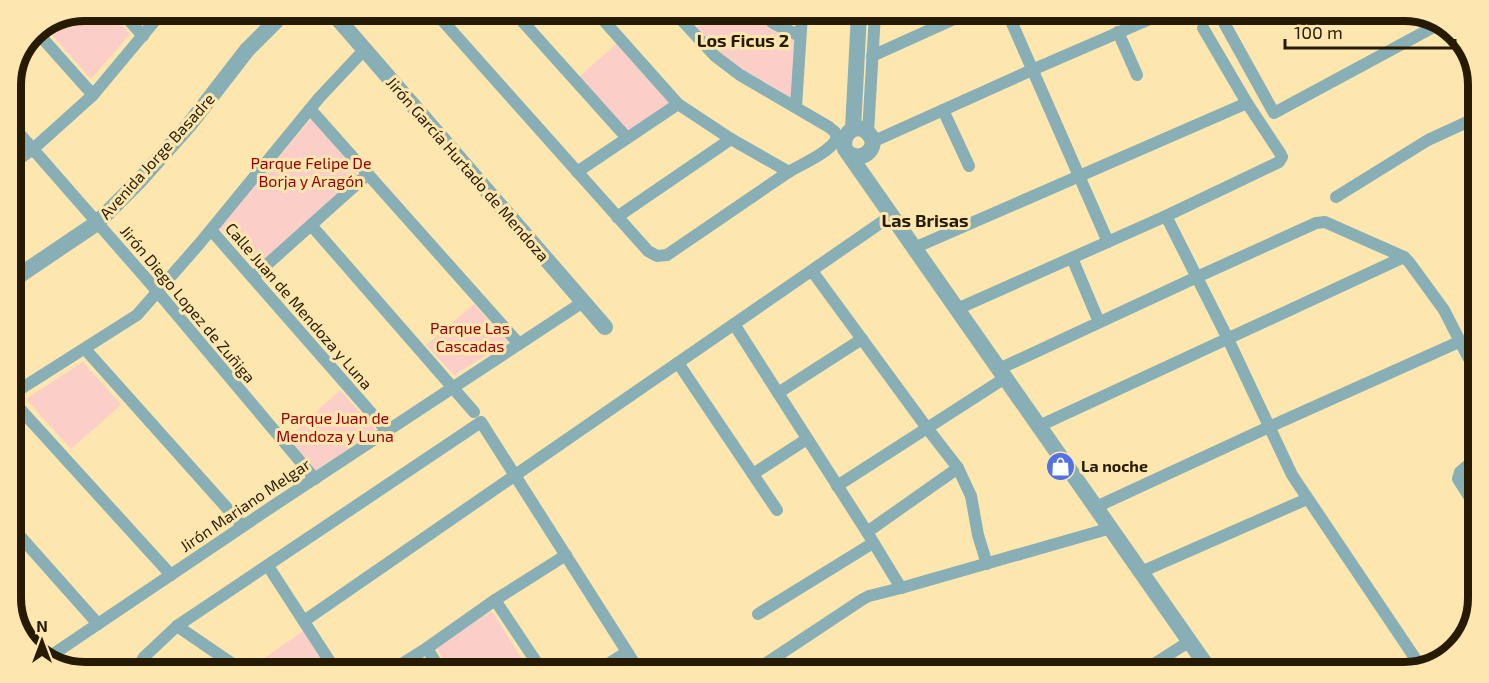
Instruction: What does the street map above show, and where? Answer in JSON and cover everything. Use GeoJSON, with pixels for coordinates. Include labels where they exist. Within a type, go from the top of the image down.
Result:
{"type":"FeatureCollection","features":[{"type":"Feature","properties":{"kind":"street"},"geometry":{"type":"LineString","coordinates":[[130,21],[143,36]]}},
{"type":"Feature","properties":{"kind":"street"},"geometry":{"type":"LineString","coordinates":[[21,158],[93,95],[155,21]]}},
{"type":"Feature","properties":{"kind":"street","name":"Avenida Jorge Basadre"},"geometry":{"type":"LineString","coordinates":[[21,274],[97,223],[141,179],[189,125],[247,50],[276,21]]}},
{"type":"Feature","properties":{"kind":"street","name":"Jirón García Hurtado de Mendoza"},"geometry":{"type":"LineString","coordinates":[[340,21],[604,327]]}},
{"type":"Feature","properties":{"kind":"street"},"geometry":{"type":"LineString","coordinates":[[443,21],[617,217],[648,251],[657,256],[667,255],[833,144],[855,141],[943,110],[1145,21]]}},
{"type":"Feature","properties":{"kind":"street"},"geometry":{"type":"LineString","coordinates":[[522,21],[627,138]]}},
{"type":"Feature","properties":{"kind":"street"},"geometry":{"type":"LineString","coordinates":[[604,21],[678,104],[731,140],[789,172]]}},
{"type":"Feature","properties":{"kind":"street"},"geometry":{"type":"LineString","coordinates":[[682,21],[715,56],[740,75],[835,132],[855,141]]}},
{"type":"Feature","properties":{"kind":"street"},"geometry":{"type":"LineString","coordinates":[[770,21],[800,36]]}},
{"type":"Feature","properties":{"kind":"street"},"geometry":{"type":"LineString","coordinates":[[796,107],[801,21]]}},
{"type":"Feature","properties":{"kind":"street"},"geometry":{"type":"LineString","coordinates":[[859,21],[855,141],[866,178],[1204,662]]}},
{"type":"Feature","properties":{"kind":"street"},"geometry":{"type":"LineString","coordinates":[[855,141],[872,56],[874,21]]}},
{"type":"Feature","properties":{"kind":"street"},"geometry":{"type":"LineString","coordinates":[[872,56],[940,21]]}},
{"type":"Feature","properties":{"kind":"street"},"geometry":{"type":"LineString","coordinates":[[1011,21],[1108,242]]}},
{"type":"Feature","properties":{"kind":"street"},"geometry":{"type":"LineString","coordinates":[[1227,21],[1274,113],[1432,28]]}},
{"type":"Feature","properties":{"kind":"street"},"geometry":{"type":"LineString","coordinates":[[957,309],[1166,216],[1279,162],[1282,157],[1281,153],[1247,103],[1203,28]]}},
{"type":"Feature","properties":{"kind":"street"},"geometry":{"type":"LineString","coordinates":[[1119,32],[1137,75]]}},
{"type":"Feature","properties":{"kind":"street"},"geometry":{"type":"LineString","coordinates":[[42,38],[93,95]]}},
{"type":"Feature","properties":{"kind":"street"},"geometry":{"type":"LineString","coordinates":[[21,391],[137,315],[211,230],[310,109],[364,50]]}},
{"type":"Feature","properties":{"kind":"street"},"geometry":{"type":"LineString","coordinates":[[914,248],[1247,103]]}},
{"type":"Feature","properties":{"kind":"street"},"geometry":{"type":"LineString","coordinates":[[577,172],[678,104]]}},
{"type":"Feature","properties":{"kind":"street"},"geometry":{"type":"LineString","coordinates":[[310,109],[519,344]]}},
{"type":"Feature","properties":{"kind":"street"},"geometry":{"type":"LineString","coordinates":[[943,110],[969,166]]}},
{"type":"Feature","properties":{"kind":"street"},"geometry":{"type":"LineString","coordinates":[[1336,197],[1428,140],[1468,122]]}},
{"type":"Feature","properties":{"kind":"street","name":"Jirón Diego Lopez de Zuñiga"},"geometry":{"type":"LineString","coordinates":[[21,135],[157,291],[315,478]]}},
{"type":"Feature","properties":{"kind":"street"},"geometry":{"type":"LineString","coordinates":[[617,217],[731,140]]}},
{"type":"Feature","properties":{"kind":"street"},"geometry":{"type":"LineString","coordinates":[[253,277],[368,174]]}},
{"type":"Feature","properties":{"kind":"street"},"geometry":{"type":"LineString","coordinates":[[304,621],[892,215]]}},
{"type":"Feature","properties":{"kind":"street"},"geometry":{"type":"LineString","coordinates":[[1166,216],[1228,339],[1292,475],[1416,661]]}},
{"type":"Feature","properties":{"kind":"street"},"geometry":{"type":"LineString","coordinates":[[837,486],[927,428],[1002,373],[1099,322],[1316,223],[1325,222],[1404,257],[1444,310],[1468,357]]}},
{"type":"Feature","properties":{"kind":"street"},"geometry":{"type":"LineString","coordinates":[[311,225],[474,412]]}},
{"type":"Feature","properties":{"kind":"street","name":"Calle Juan de Mendoza y Luna"},"geometry":{"type":"LineString","coordinates":[[211,230],[387,431]]}},
{"type":"Feature","properties":{"kind":"street"},"geometry":{"type":"LineString","coordinates":[[1039,426],[1404,257]]}},
{"type":"Feature","properties":{"kind":"street"},"geometry":{"type":"LineString","coordinates":[[1072,258],[1099,322]]}},
{"type":"Feature","properties":{"kind":"street"},"geometry":{"type":"LineString","coordinates":[[812,271],[958,468],[971,496],[978,534],[987,564]]}},
{"type":"Feature","properties":{"kind":"street","name":"Jirón Mariano Melgar"},"geometry":{"type":"LineString","coordinates":[[54,654],[583,302]]}},
{"type":"Feature","properties":{"kind":"street"},"geometry":{"type":"LineString","coordinates":[[734,324],[902,588]]}},
{"type":"Feature","properties":{"kind":"street"},"geometry":{"type":"LineString","coordinates":[[778,393],[862,339]]}},
{"type":"Feature","properties":{"kind":"street"},"geometry":{"type":"LineString","coordinates":[[1096,507],[1461,341]]}},
{"type":"Feature","properties":{"kind":"street"},"geometry":{"type":"LineString","coordinates":[[85,349],[243,526]]}},
{"type":"Feature","properties":{"kind":"street"},"geometry":{"type":"LineString","coordinates":[[678,363],[777,510]]}},
{"type":"Feature","properties":{"kind":"street"},"geometry":{"type":"LineString","coordinates":[[21,408],[171,575]]}},
{"type":"Feature","properties":{"kind":"street"},"geometry":{"type":"LineString","coordinates":[[141,662],[177,626],[481,422],[633,662]]}},
{"type":"Feature","properties":{"kind":"street"},"geometry":{"type":"LineString","coordinates":[[753,474],[807,439]]}},
{"type":"Feature","properties":{"kind":"street"},"geometry":{"type":"LineString","coordinates":[[1468,464],[1458,475],[1468,494]]}},
{"type":"Feature","properties":{"kind":"street"},"geometry":{"type":"LineString","coordinates":[[758,614],[870,538],[958,468]]}},
{"type":"Feature","properties":{"kind":"street"},"geometry":{"type":"LineString","coordinates":[[1141,572],[1307,499]]}},
{"type":"Feature","properties":{"kind":"street"},"geometry":{"type":"LineString","coordinates":[[768,662],[868,596],[1111,528]]}},
{"type":"Feature","properties":{"kind":"street"},"geometry":{"type":"LineString","coordinates":[[21,537],[98,624]]}},
{"type":"Feature","properties":{"kind":"street"},"geometry":{"type":"LineString","coordinates":[[405,662],[566,555]]}},
{"type":"Feature","properties":{"kind":"street"},"geometry":{"type":"LineString","coordinates":[[268,566],[330,662]]}},
{"type":"Feature","properties":{"kind":"street"},"geometry":{"type":"LineString","coordinates":[[495,600],[536,662]]}},
{"type":"Feature","properties":{"kind":"street"},"geometry":{"type":"LineString","coordinates":[[177,626],[228,662]]}},
{"type":"Feature","properties":{"kind":"street"},"geometry":{"type":"LineString","coordinates":[[1157,662],[1190,641]]}},
{"type":"Feature","properties":{"kind":"street"},"geometry":{"type":"LineString","coordinates":[[427,648],[435,662]]}},
{"type":"Feature","properties":{"kind":"street"},"geometry":{"type":"LineString","coordinates":[[611,662],[627,652]]}},
{"type":"Feature","properties":{"kind":"green space"},"geometry":{"type":"Polygon","coordinates":[[[118,21],[130,34],[91,79],[50,32],[64,24],[73,22],[118,21]]]}},
{"type":"Feature","properties":{"kind":"green space"},"geometry":{"type":"Polygon","coordinates":[[[705,21],[761,21],[796,40],[791,99],[745,72],[719,51],[697,28],[705,21]]]}},
{"type":"Feature","properties":{"kind":"green space"},"geometry":{"type":"Polygon","coordinates":[[[617,43],[670,103],[628,132],[579,77],[617,43]]]}},
{"type":"Feature","properties":{"kind":"green space","name":"Parque Felipe De Borja y Aragón"},"geometry":{"type":"Polygon","coordinates":[[[312,118],[359,176],[257,267],[219,228],[312,118]]]}},
{"type":"Feature","properties":{"kind":"green space","name":"Parque Las Cascadas"},"geometry":{"type":"Polygon","coordinates":[[[474,304],[508,342],[454,375],[426,345],[474,304]]]}},
{"type":"Feature","properties":{"kind":"green space"},"geometry":{"type":"Polygon","coordinates":[[[83,362],[121,405],[71,449],[26,399],[83,362]]]}},
{"type":"Feature","properties":{"kind":"green space","name":"Parque Juan de Mendoza y Luna"},"geometry":{"type":"Polygon","coordinates":[[[340,390],[376,430],[315,471],[289,437],[340,390]]]}},
{"type":"Feature","properties":{"kind":"green space"},"geometry":{"type":"Polygon","coordinates":[[[492,611],[524,662],[445,662],[435,646],[492,611]]]}},
{"type":"Feature","properties":{"kind":"green space"},"geometry":{"type":"Polygon","coordinates":[[[303,631],[322,662],[259,662],[303,631]]]}},
{"type":"Feature","properties":{"kind":"place","name":"La noche"},"geometry":{"type":"Point","coordinates":[1060,466]}},
{"type":"Feature","properties":{"kind":"district","name":"Los Ficus 2"},"geometry":{"type":"Point","coordinates":[743,41]}},
{"type":"Feature","properties":{"kind":"district","name":"Las Brisas"},"geometry":{"type":"Point","coordinates":[925,221]}}]}
